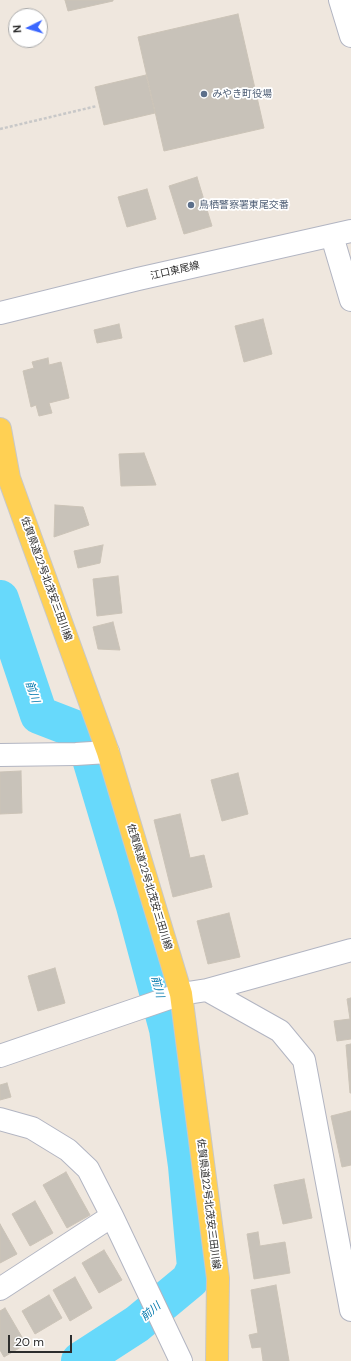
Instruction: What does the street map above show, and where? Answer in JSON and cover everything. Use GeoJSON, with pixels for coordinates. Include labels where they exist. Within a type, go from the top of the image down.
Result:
{"type":"FeatureCollection","features":[{"type":"Feature","properties":{"kind":"main road","name":"佐賀県道22号北茂安三田川線"},"geometry":{"type":"LineString","coordinates":[[0,429],[9,478],[108,752],[181,994],[218,1278],[217,1361]]}},
{"type":"Feature","properties":{"kind":"street"},"geometry":{"type":"LineString","coordinates":[[340,0],[351,36]]}},
{"type":"Feature","properties":{"kind":"street"},"geometry":{"type":"LineString","coordinates":[[342,233],[351,300]]}},
{"type":"Feature","properties":{"kind":"street","name":"江口東尾線"},"geometry":{"type":"LineString","coordinates":[[0,313],[138,279],[342,233]]}},
{"type":"Feature","properties":{"kind":"street"},"geometry":{"type":"LineString","coordinates":[[0,755],[108,752]]}},
{"type":"Feature","properties":{"kind":"street"},"geometry":{"type":"LineString","coordinates":[[0,1056],[181,994],[207,990],[351,950]]}},
{"type":"Feature","properties":{"kind":"street"},"geometry":{"type":"LineString","coordinates":[[207,990],[280,1031],[304,1060],[351,1310]]}},
{"type":"Feature","properties":{"kind":"street"},"geometry":{"type":"LineString","coordinates":[[0,1119],[32,1128],[68,1150],[88,1169],[181,1361]]}},
{"type":"Feature","properties":{"kind":"street"},"geometry":{"type":"LineString","coordinates":[[0,1289],[112,1216]]}},
{"type":"Feature","properties":{"kind":"path"},"geometry":{"type":"LineString","coordinates":[[0,128],[97,106]]}},
{"type":"Feature","properties":{"kind":"building"},"geometry":{"type":"Polygon","coordinates":[[[65,0],[113,0],[113,1],[68,11],[65,0]]]}},
{"type":"Feature","properties":{"kind":"building","name":"みやき町役場"},"geometry":{"type":"Polygon","coordinates":[[[238,14],[264,128],[164,151],[138,37],[238,14]]]}},
{"type":"Feature","properties":{"kind":"building"},"geometry":{"type":"Polygon","coordinates":[[[146,75],[155,113],[104,125],[95,87],[146,75]]]}},
{"type":"Feature","properties":{"kind":"building"},"geometry":{"type":"Polygon","coordinates":[[[197,177],[212,226],[184,234],[169,186],[197,177]]]}},
{"type":"Feature","properties":{"kind":"building"},"geometry":{"type":"Polygon","coordinates":[[[147,189],[156,219],[127,227],[118,197],[147,189]]]}},
{"type":"Feature","properties":{"kind":"building"},"geometry":{"type":"Polygon","coordinates":[[[263,319],[272,354],[244,362],[235,326],[263,319]]]}},
{"type":"Feature","properties":{"kind":"building"},"geometry":{"type":"Polygon","coordinates":[[[119,324],[122,338],[97,343],[94,330],[119,324]]]}},
{"type":"Feature","properties":{"kind":"building"},"geometry":{"type":"Polygon","coordinates":[[[48,358],[49,365],[61,362],[69,398],[49,403],[52,413],[39,416],[36,405],[31,407],[23,371],[34,368],[32,362],[48,358]]]}},
{"type":"Feature","properties":{"kind":"building"},"geometry":{"type":"Polygon","coordinates":[[[144,453],[156,485],[121,486],[119,454],[144,453]]]}},
{"type":"Feature","properties":{"kind":"building"},"geometry":{"type":"Polygon","coordinates":[[[55,505],[83,507],[89,525],[54,537],[55,505]]]}},
{"type":"Feature","properties":{"kind":"building"},"geometry":{"type":"Polygon","coordinates":[[[103,545],[100,563],[78,568],[74,551],[103,545]]]}},
{"type":"Feature","properties":{"kind":"building"},"geometry":{"type":"Polygon","coordinates":[[[118,576],[122,613],[97,616],[93,579],[118,576]]]}},
{"type":"Feature","properties":{"kind":"building"},"geometry":{"type":"Polygon","coordinates":[[[113,622],[120,650],[98,649],[93,627],[113,622]]]}},
{"type":"Feature","properties":{"kind":"building"},"geometry":{"type":"Polygon","coordinates":[[[21,771],[22,813],[0,814],[0,772],[21,771]]]}},
{"type":"Feature","properties":{"kind":"building"},"geometry":{"type":"Polygon","coordinates":[[[238,773],[248,814],[222,821],[211,780],[238,773]]]}},
{"type":"Feature","properties":{"kind":"building"},"geometry":{"type":"Polygon","coordinates":[[[180,814],[190,858],[204,855],[212,887],[173,897],[154,820],[180,814]]]}},
{"type":"Feature","properties":{"kind":"building"},"geometry":{"type":"Polygon","coordinates":[[[229,913],[240,957],[208,964],[197,921],[229,913]]]}},
{"type":"Feature","properties":{"kind":"building"},"geometry":{"type":"Polygon","coordinates":[[[55,968],[65,1003],[38,1011],[28,976],[55,968]]]}},
{"type":"Feature","properties":{"kind":"building"},"geometry":{"type":"Polygon","coordinates":[[[351,998],[351,1039],[337,1041],[334,1021],[350,1019],[347,999],[351,998]]]}},
{"type":"Feature","properties":{"kind":"building"},"geometry":{"type":"Polygon","coordinates":[[[351,1044],[351,1093],[350,1093],[346,1045],[351,1044]]]}},
{"type":"Feature","properties":{"kind":"building"},"geometry":{"type":"Polygon","coordinates":[[[7,1083],[11,1097],[0,1100],[0,1085],[7,1083]]]}},
{"type":"Feature","properties":{"kind":"building"},"geometry":{"type":"Polygon","coordinates":[[[351,1111],[351,1165],[342,1167],[331,1116],[351,1111]]]}},
{"type":"Feature","properties":{"kind":"building"},"geometry":{"type":"Polygon","coordinates":[[[66,1172],[90,1215],[67,1228],[43,1185],[66,1172]]]}},
{"type":"Feature","properties":{"kind":"building"},"geometry":{"type":"Polygon","coordinates":[[[304,1179],[312,1218],[283,1224],[274,1185],[304,1179]]]}},
{"type":"Feature","properties":{"kind":"building"},"geometry":{"type":"Polygon","coordinates":[[[35,1201],[53,1233],[30,1246],[12,1214],[35,1201]]]}},
{"type":"Feature","properties":{"kind":"building"},"geometry":{"type":"Polygon","coordinates":[[[0,1224],[17,1254],[0,1263],[0,1224]]]}},
{"type":"Feature","properties":{"kind":"building"},"geometry":{"type":"Polygon","coordinates":[[[258,1232],[260,1246],[285,1242],[290,1273],[254,1279],[247,1234],[258,1232]]]}},
{"type":"Feature","properties":{"kind":"building"},"geometry":{"type":"Polygon","coordinates":[[[104,1250],[122,1280],[99,1293],[82,1263],[104,1250]]]}},
{"type":"Feature","properties":{"kind":"building"},"geometry":{"type":"Polygon","coordinates":[[[75,1277],[92,1308],[70,1321],[53,1290],[75,1277]]]}},
{"type":"Feature","properties":{"kind":"building"},"geometry":{"type":"Polygon","coordinates":[[[276,1285],[289,1361],[263,1361],[261,1347],[252,1348],[249,1335],[258,1333],[251,1290],[276,1285]]]}},
{"type":"Feature","properties":{"kind":"building"},"geometry":{"type":"Polygon","coordinates":[[[49,1295],[62,1318],[35,1334],[22,1311],[49,1295]]]}},
{"type":"Feature","properties":{"kind":"building"},"geometry":{"type":"Polygon","coordinates":[[[5,1308],[26,1344],[4,1357],[0,1350],[0,1311],[5,1308]]]}},
{"type":"Feature","properties":{"kind":"waterway","name":"前川"},"geometry":{"type":"LineString","coordinates":[[0,599],[39,715],[83,732],[135,906],[168,1029],[187,1166],[196,1267],[190,1280],[137,1324],[80,1361]]}},
{"type":"Feature","properties":{"kind":"place","name":"みやき町役場"},"geometry":{"type":"Point","coordinates":[204,94]}},
{"type":"Feature","properties":{"kind":"place","name":"鳥栖警察署東尾交番"},"geometry":{"type":"Point","coordinates":[191,205]}}]}
